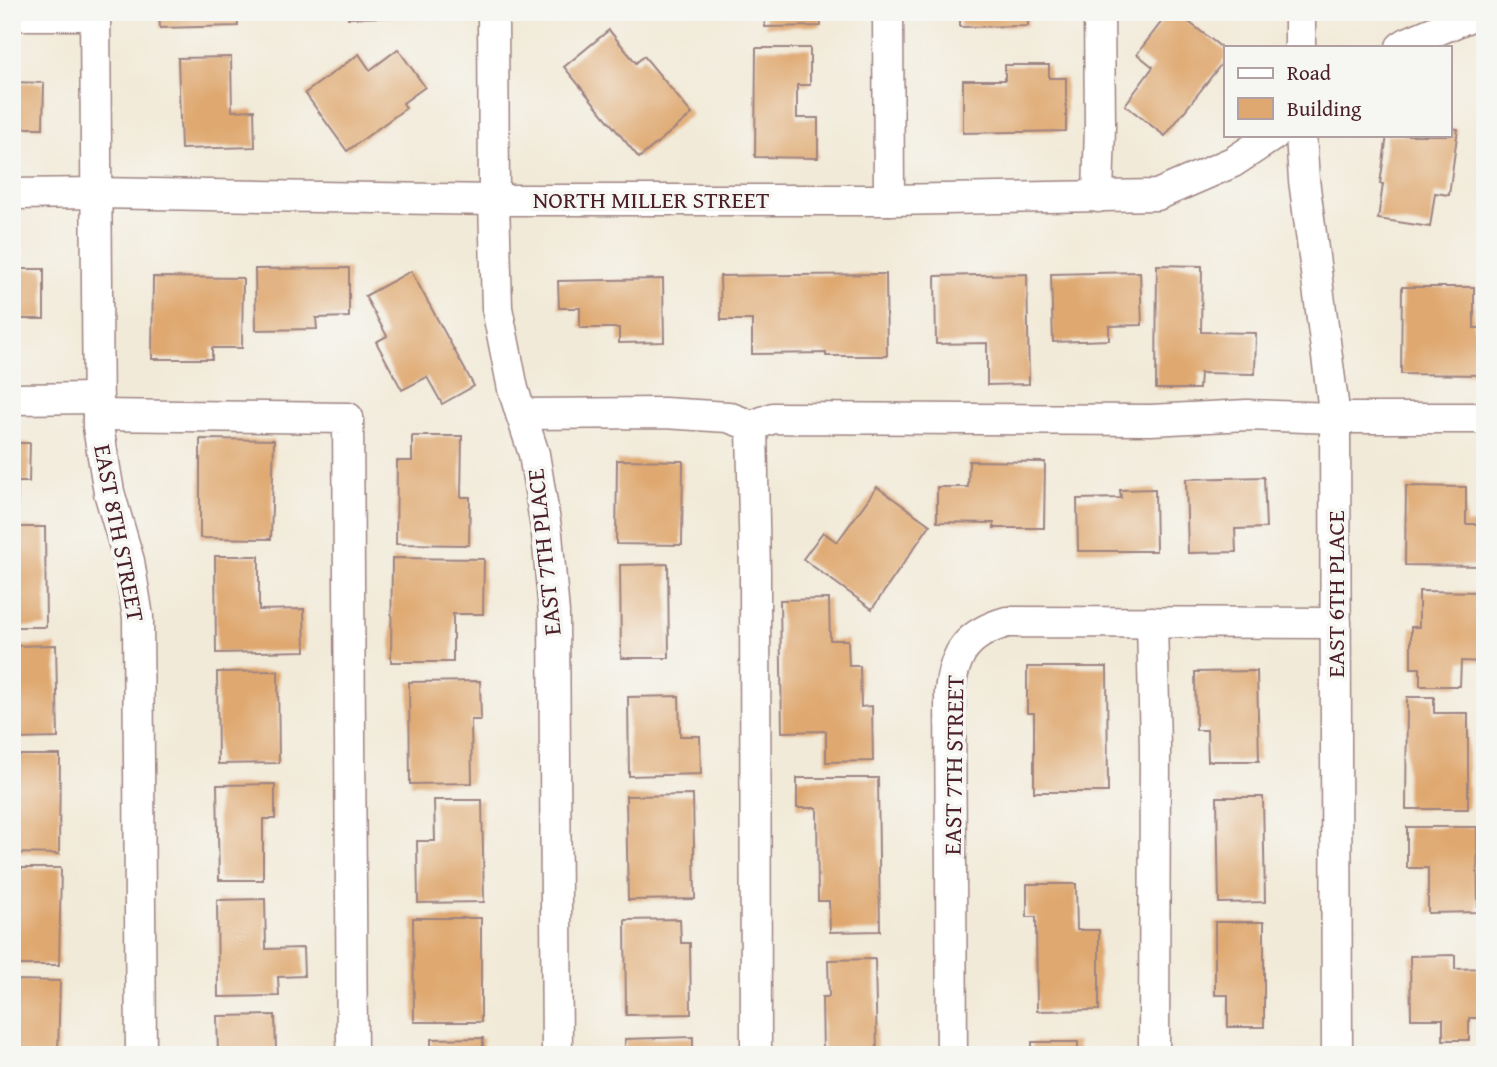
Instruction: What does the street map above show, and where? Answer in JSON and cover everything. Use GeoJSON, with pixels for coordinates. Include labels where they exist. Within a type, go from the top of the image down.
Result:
{"type":"FeatureCollection","features":[{"type":"Feature","properties":{"kind":"street","name":"EAST 7TH PLACE"},"geometry":{"type":"LineString","coordinates":[[493,12],[494,200],[498,307],[513,389],[534,453],[547,534],[554,613],[557,1055]]}},
{"type":"Feature","properties":{"kind":"street"},"geometry":{"type":"LineString","coordinates":[[888,12],[889,200]]}},
{"type":"Feature","properties":{"kind":"street"},"geometry":{"type":"LineString","coordinates":[[1098,197],[1099,12]]}},
{"type":"Feature","properties":{"kind":"street"},"geometry":{"type":"LineString","coordinates":[[1300,12],[1300,46]]}},
{"type":"Feature","properties":{"kind":"street"},"geometry":{"type":"LineString","coordinates":[[1402,46],[1480,12]]}},
{"type":"Feature","properties":{"kind":"street"},"geometry":{"type":"LineString","coordinates":[[12,15],[95,14]]}},
{"type":"Feature","properties":{"kind":"street","name":"EAST 8TH STREET"},"geometry":{"type":"LineString","coordinates":[[95,14],[98,427],[109,492],[129,561],[138,617],[141,1055]]}},
{"type":"Feature","properties":{"kind":"street","name":"NORTH MILLER STREET"},"geometry":{"type":"LineString","coordinates":[[12,194],[494,200],[889,200],[1157,195],[1233,162],[1272,136]]}},
{"type":"Feature","properties":{"kind":"street","name":"EAST 6TH PLACE"},"geometry":{"type":"LineString","coordinates":[[1301,136],[1304,180],[1335,418],[1337,1055]]}},
{"type":"Feature","properties":{"kind":"street"},"geometry":{"type":"LineString","coordinates":[[12,399],[98,407],[348,418],[352,1055]]}},
{"type":"Feature","properties":{"kind":"street"},"geometry":{"type":"LineString","coordinates":[[522,414],[664,413],[729,417],[752,426],[773,418],[1151,420],[1247,415],[1485,418]]}},
{"type":"Feature","properties":{"kind":"street"},"geometry":{"type":"LineString","coordinates":[[752,426],[756,1055]]}},
{"type":"Feature","properties":{"kind":"street","name":"EAST 7TH STREET"},"geometry":{"type":"LineString","coordinates":[[952,1055],[950,691],[958,657],[966,643],[992,626],[1007,622],[1336,623]]}},
{"type":"Feature","properties":{"kind":"street"},"geometry":{"type":"LineString","coordinates":[[1153,622],[1156,747],[1154,1055]]}},
{"type":"Feature","properties":{"kind":"building"},"geometry":{"type":"Polygon","coordinates":[[[159,12],[237,12],[238,26],[160,28],[159,12]]]}},
{"type":"Feature","properties":{"kind":"building"},"geometry":{"type":"Polygon","coordinates":[[[348,12],[431,12],[431,16],[348,18],[348,12]]]}},
{"type":"Feature","properties":{"kind":"building"},"geometry":{"type":"Polygon","coordinates":[[[567,12],[633,12],[633,15],[567,16],[567,12]]]}},
{"type":"Feature","properties":{"kind":"building"},"geometry":{"type":"Polygon","coordinates":[[[765,12],[820,12],[821,26],[765,27],[765,12]]]}},
{"type":"Feature","properties":{"kind":"building"},"geometry":{"type":"Polygon","coordinates":[[[960,12],[1028,12],[1028,26],[960,27],[960,12]]]}},
{"type":"Feature","properties":{"kind":"building"},"geometry":{"type":"Polygon","coordinates":[[[1169,12],[1176,12],[1224,49],[1224,61],[1165,136],[1125,105],[1153,67],[1137,54],[1169,12]]]}},
{"type":"Feature","properties":{"kind":"building"},"geometry":{"type":"Polygon","coordinates":[[[609,30],[636,63],[644,56],[692,114],[639,158],[564,67],[609,30]]]}},
{"type":"Feature","properties":{"kind":"building"},"geometry":{"type":"Polygon","coordinates":[[[756,48],[810,48],[810,85],[797,85],[797,118],[818,118],[818,158],[755,157],[756,48]]]}},
{"type":"Feature","properties":{"kind":"building"},"geometry":{"type":"Polygon","coordinates":[[[398,49],[425,87],[403,103],[406,108],[347,151],[305,93],[359,54],[370,70],[398,49]]]}},
{"type":"Feature","properties":{"kind":"building"},"geometry":{"type":"Polygon","coordinates":[[[231,57],[232,111],[254,110],[255,147],[181,149],[178,58],[231,57]]]}},
{"type":"Feature","properties":{"kind":"building"},"geometry":{"type":"Polygon","coordinates":[[[1005,65],[1049,65],[1049,78],[1066,78],[1066,131],[963,133],[963,80],[1005,80],[1005,65]]]}},
{"type":"Feature","properties":{"kind":"building"},"geometry":{"type":"Polygon","coordinates":[[[12,82],[44,83],[43,128],[12,128],[12,82]]]}},
{"type":"Feature","properties":{"kind":"building"},"geometry":{"type":"Polygon","coordinates":[[[1452,128],[1458,129],[1449,195],[1435,193],[1430,227],[1378,219],[1383,184],[1380,184],[1387,136],[1452,136],[1452,128]]]}},
{"type":"Feature","properties":{"kind":"building"},"geometry":{"type":"Polygon","coordinates":[[[1157,265],[1202,266],[1201,332],[1256,333],[1255,374],[1200,373],[1199,389],[1156,389],[1157,265]]]}},
{"type":"Feature","properties":{"kind":"building"},"geometry":{"type":"Polygon","coordinates":[[[349,268],[349,317],[316,318],[317,329],[256,330],[255,269],[349,268]]]}},
{"type":"Feature","properties":{"kind":"building"},"geometry":{"type":"Polygon","coordinates":[[[12,269],[44,269],[44,319],[12,319],[12,269]]]}},
{"type":"Feature","properties":{"kind":"building"},"geometry":{"type":"Polygon","coordinates":[[[411,271],[474,386],[442,404],[427,377],[402,390],[376,342],[387,336],[365,296],[411,271]]]}},
{"type":"Feature","properties":{"kind":"building"},"geometry":{"type":"Polygon","coordinates":[[[1140,272],[1142,325],[1109,326],[1109,340],[1053,342],[1051,274],[1140,272]]]}},
{"type":"Feature","properties":{"kind":"building"},"geometry":{"type":"Polygon","coordinates":[[[886,274],[887,356],[752,354],[752,320],[721,320],[720,276],[886,274]]]}},
{"type":"Feature","properties":{"kind":"building"},"geometry":{"type":"Polygon","coordinates":[[[1027,274],[1029,384],[987,385],[987,343],[936,344],[935,276],[1027,274]]]}},
{"type":"Feature","properties":{"kind":"building"},"geometry":{"type":"Polygon","coordinates":[[[153,277],[243,278],[242,348],[212,348],[212,359],[152,359],[153,277]]]}},
{"type":"Feature","properties":{"kind":"building"},"geometry":{"type":"Polygon","coordinates":[[[663,279],[664,342],[619,343],[619,328],[580,328],[580,308],[559,308],[558,281],[663,279]]]}},
{"type":"Feature","properties":{"kind":"building"},"geometry":{"type":"Polygon","coordinates":[[[1402,287],[1474,287],[1474,328],[1485,328],[1485,375],[1401,374],[1402,287]]]}},
{"type":"Feature","properties":{"kind":"building"},"geometry":{"type":"Polygon","coordinates":[[[12,422],[16,422],[15,443],[30,443],[29,482],[18,482],[17,515],[12,515],[12,422]]]}},
{"type":"Feature","properties":{"kind":"building"},"geometry":{"type":"Polygon","coordinates":[[[412,436],[462,436],[461,497],[470,497],[469,545],[396,544],[397,461],[412,461],[412,436]]]}},
{"type":"Feature","properties":{"kind":"building"},"geometry":{"type":"Polygon","coordinates":[[[200,439],[274,440],[271,539],[200,538],[200,439]]]}},
{"type":"Feature","properties":{"kind":"building"},"geometry":{"type":"Polygon","coordinates":[[[617,460],[683,461],[682,545],[616,544],[617,460]]]}},
{"type":"Feature","properties":{"kind":"building"},"geometry":{"type":"Polygon","coordinates":[[[969,461],[1045,462],[1044,528],[994,528],[994,523],[937,522],[937,487],[968,487],[969,461]]]}},
{"type":"Feature","properties":{"kind":"building"},"geometry":{"type":"Polygon","coordinates":[[[1264,477],[1266,528],[1235,529],[1236,552],[1188,553],[1186,479],[1264,477]]]}},
{"type":"Feature","properties":{"kind":"building"},"geometry":{"type":"Polygon","coordinates":[[[1406,486],[1466,487],[1466,524],[1485,524],[1485,566],[1405,565],[1406,486]]]}},
{"type":"Feature","properties":{"kind":"building"},"geometry":{"type":"Polygon","coordinates":[[[877,487],[930,525],[872,609],[803,559],[823,532],[837,542],[877,487]]]}},
{"type":"Feature","properties":{"kind":"building"},"geometry":{"type":"Polygon","coordinates":[[[1155,489],[1156,551],[1078,551],[1077,499],[1121,498],[1120,490],[1155,489]]]}},
{"type":"Feature","properties":{"kind":"building"},"geometry":{"type":"Polygon","coordinates":[[[12,527],[45,527],[46,627],[12,627],[12,527]]]}},
{"type":"Feature","properties":{"kind":"building"},"geometry":{"type":"Polygon","coordinates":[[[215,556],[259,556],[259,610],[304,609],[305,651],[216,653],[215,556]]]}},
{"type":"Feature","properties":{"kind":"building"},"geometry":{"type":"Polygon","coordinates":[[[392,558],[484,559],[483,614],[453,614],[453,662],[391,662],[392,558]]]}},
{"type":"Feature","properties":{"kind":"building"},"geometry":{"type":"Polygon","coordinates":[[[668,564],[669,658],[621,658],[620,565],[668,564]]]}},
{"type":"Feature","properties":{"kind":"building"},"geometry":{"type":"Polygon","coordinates":[[[1419,591],[1485,592],[1485,662],[1461,661],[1460,686],[1420,686],[1420,668],[1411,668],[1411,627],[1419,627],[1419,591]]]}},
{"type":"Feature","properties":{"kind":"building"},"geometry":{"type":"Polygon","coordinates":[[[829,599],[830,640],[848,640],[849,666],[860,666],[861,707],[872,706],[873,761],[826,762],[826,731],[782,732],[780,600],[829,599]]]}},
{"type":"Feature","properties":{"kind":"building"},"geometry":{"type":"Polygon","coordinates":[[[56,645],[58,738],[12,739],[13,646],[56,645]]]}},
{"type":"Feature","properties":{"kind":"building"},"geometry":{"type":"Polygon","coordinates":[[[1027,667],[1107,667],[1108,792],[1034,792],[1034,713],[1027,713],[1027,667]]]}},
{"type":"Feature","properties":{"kind":"building"},"geometry":{"type":"Polygon","coordinates":[[[278,671],[279,763],[218,764],[217,672],[278,671]]]}},
{"type":"Feature","properties":{"kind":"building"},"geometry":{"type":"Polygon","coordinates":[[[1257,671],[1259,761],[1208,761],[1207,730],[1196,730],[1195,672],[1257,671]]]}},
{"type":"Feature","properties":{"kind":"building"},"geometry":{"type":"Polygon","coordinates":[[[480,681],[481,720],[471,720],[472,783],[410,784],[409,682],[480,681]]]}},
{"type":"Feature","properties":{"kind":"building"},"geometry":{"type":"Polygon","coordinates":[[[679,696],[680,736],[700,736],[701,774],[629,776],[628,697],[679,696]]]}},
{"type":"Feature","properties":{"kind":"building"},"geometry":{"type":"Polygon","coordinates":[[[1407,697],[1434,697],[1434,713],[1468,713],[1468,809],[1406,809],[1407,697]]]}},
{"type":"Feature","properties":{"kind":"building"},"geometry":{"type":"Polygon","coordinates":[[[14,755],[60,755],[59,854],[12,853],[14,755]]]}},
{"type":"Feature","properties":{"kind":"building"},"geometry":{"type":"Polygon","coordinates":[[[797,778],[878,778],[880,931],[830,932],[829,901],[818,901],[817,808],[797,808],[797,778]]]}},
{"type":"Feature","properties":{"kind":"building"},"geometry":{"type":"Polygon","coordinates":[[[275,784],[275,819],[263,819],[263,880],[219,880],[217,785],[275,784]]]}},
{"type":"Feature","properties":{"kind":"building"},"geometry":{"type":"Polygon","coordinates":[[[693,795],[695,899],[628,900],[626,796],[693,795]]]}},
{"type":"Feature","properties":{"kind":"building"},"geometry":{"type":"Polygon","coordinates":[[[1217,797],[1263,797],[1265,902],[1219,903],[1217,797]]]}},
{"type":"Feature","properties":{"kind":"building"},"geometry":{"type":"Polygon","coordinates":[[[434,800],[482,800],[484,902],[418,903],[417,841],[435,841],[434,800]]]}},
{"type":"Feature","properties":{"kind":"building"},"geometry":{"type":"Polygon","coordinates":[[[1407,827],[1477,827],[1478,912],[1428,913],[1428,868],[1407,868],[1407,827]]]}},
{"type":"Feature","properties":{"kind":"building"},"geometry":{"type":"Polygon","coordinates":[[[14,868],[61,868],[59,965],[13,965],[14,868]]]}},
{"type":"Feature","properties":{"kind":"building"},"geometry":{"type":"Polygon","coordinates":[[[1027,884],[1076,884],[1077,930],[1099,930],[1099,1010],[1037,1011],[1036,917],[1027,917],[1027,884]]]}},
{"type":"Feature","properties":{"kind":"building"},"geometry":{"type":"Polygon","coordinates":[[[265,899],[266,949],[303,948],[304,976],[278,977],[279,996],[218,997],[217,900],[265,899]]]}},
{"type":"Feature","properties":{"kind":"building"},"geometry":{"type":"Polygon","coordinates":[[[413,918],[481,918],[481,1022],[414,1022],[413,918]]]}},
{"type":"Feature","properties":{"kind":"building"},"geometry":{"type":"Polygon","coordinates":[[[680,919],[681,943],[690,943],[691,1014],[626,1015],[625,920],[680,919]]]}},
{"type":"Feature","properties":{"kind":"building"},"geometry":{"type":"Polygon","coordinates":[[[1215,922],[1264,922],[1264,1027],[1228,1027],[1228,995],[1215,995],[1215,922]]]}},
{"type":"Feature","properties":{"kind":"building"},"geometry":{"type":"Polygon","coordinates":[[[1455,955],[1455,969],[1484,968],[1485,1018],[1469,1018],[1469,1040],[1443,1040],[1443,1019],[1411,1019],[1410,956],[1455,955]]]}},
{"type":"Feature","properties":{"kind":"building"},"geometry":{"type":"Polygon","coordinates":[[[875,959],[877,1055],[823,1055],[822,997],[829,997],[828,960],[875,959]]]}},
{"type":"Feature","properties":{"kind":"building"},"geometry":{"type":"Polygon","coordinates":[[[14,980],[60,981],[58,1055],[12,1055],[14,980]]]}},
{"type":"Feature","properties":{"kind":"building"},"geometry":{"type":"Polygon","coordinates":[[[275,1015],[276,1051],[270,1052],[270,1055],[218,1055],[217,1016],[275,1015]]]}},
{"type":"Feature","properties":{"kind":"building"},"geometry":{"type":"Polygon","coordinates":[[[693,1037],[693,1055],[625,1055],[625,1039],[693,1037]]]}},
{"type":"Feature","properties":{"kind":"building"},"geometry":{"type":"Polygon","coordinates":[[[483,1038],[483,1055],[431,1055],[431,1039],[483,1038]]]}},
{"type":"Feature","properties":{"kind":"building"},"geometry":{"type":"Polygon","coordinates":[[[1032,1042],[1078,1042],[1078,1055],[1032,1055],[1032,1042]]]}}]}
